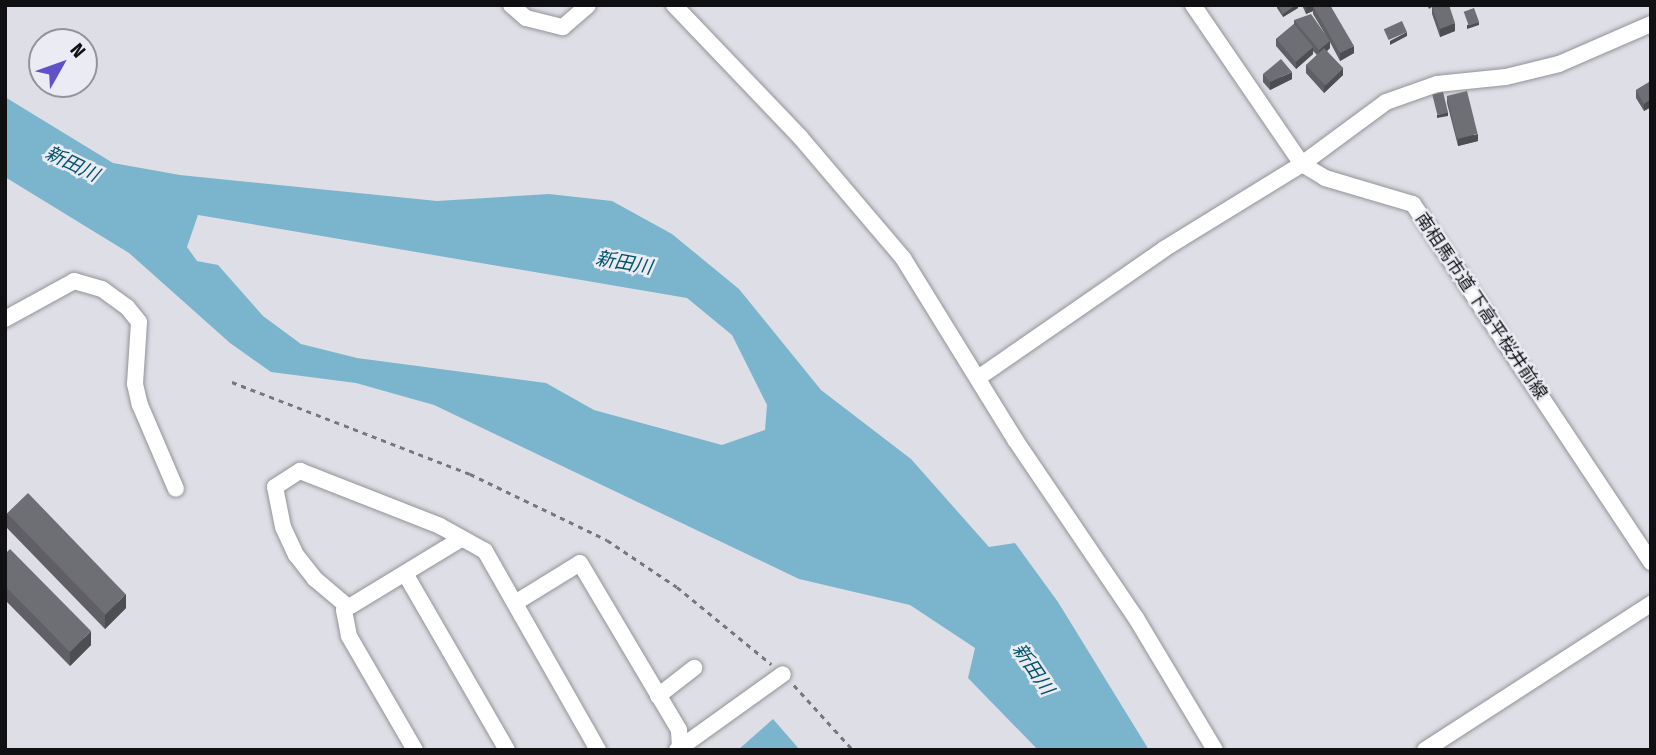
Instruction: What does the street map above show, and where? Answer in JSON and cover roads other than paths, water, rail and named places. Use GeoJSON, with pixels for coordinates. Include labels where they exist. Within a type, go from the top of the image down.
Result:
{"type":"FeatureCollection","features":[{"type":"Feature","properties":{"kind":"street"},"geometry":{"type":"LineString","coordinates":[[511,5],[526,18],[563,27],[588,5]]}},
{"type":"Feature","properties":{"kind":"street"},"geometry":{"type":"LineString","coordinates":[[674,5],[800,137],[903,258],[1136,618],[1215,750]]}},
{"type":"Feature","properties":{"kind":"street","name":"南相馬市道 下高平桜井前線"},"geometry":{"type":"LineString","coordinates":[[1193,5],[1302,164],[1325,178],[1413,204],[1651,562]]}},
{"type":"Feature","properties":{"kind":"street"},"geometry":{"type":"LineString","coordinates":[[978,377],[1164,249],[1302,164],[1397,96],[1437,84],[1506,77],[1559,64],[1651,24]]}},
{"type":"Feature","properties":{"kind":"street"},"geometry":{"type":"LineString","coordinates":[[5,319],[74,281],[102,289],[127,307],[139,322],[135,384],[140,405],[176,489]]}},
{"type":"Feature","properties":{"kind":"street"},"geometry":{"type":"LineString","coordinates":[[347,606],[302,563],[282,527],[275,487],[300,471],[440,526],[485,551],[598,750]]}},
{"type":"Feature","properties":{"kind":"street"},"geometry":{"type":"LineString","coordinates":[[415,750],[349,636],[343,620],[347,606],[406,575],[461,539]]}},
{"type":"Feature","properties":{"kind":"street"},"geometry":{"type":"LineString","coordinates":[[515,603],[580,563],[679,730],[678,749]]}},
{"type":"Feature","properties":{"kind":"street"},"geometry":{"type":"LineString","coordinates":[[406,575],[506,750]]}},
{"type":"Feature","properties":{"kind":"street"},"geometry":{"type":"LineString","coordinates":[[1425,750],[1651,604]]}},
{"type":"Feature","properties":{"kind":"street"},"geometry":{"type":"LineString","coordinates":[[658,696],[694,668]]}},
{"type":"Feature","properties":{"kind":"street"},"geometry":{"type":"LineString","coordinates":[[678,749],[783,674]]}},
{"type":"Feature","properties":{"kind":"water","name":"新田川"},"geometry":{"type":"Polygon","coordinates":[[[5,97],[113,163],[180,175],[437,201],[549,194],[612,201],[672,234],[739,289],[821,390],[911,459],[989,547],[1015,543],[1058,602],[1149,750],[1038,750],[968,678],[975,648],[910,605],[799,579],[434,405],[356,383],[271,372],[230,343],[129,253],[5,177],[5,97]],[[198,215],[187,247],[197,261],[218,265],[263,316],[301,344],[357,358],[546,383],[594,410],[722,445],[765,430],[767,405],[732,335],[687,298],[198,215]]]}},
{"type":"Feature","properties":{"kind":"water"},"geometry":{"type":"Polygon","coordinates":[[[773,719],[800,750],[738,750],[773,719]]]}}]}
